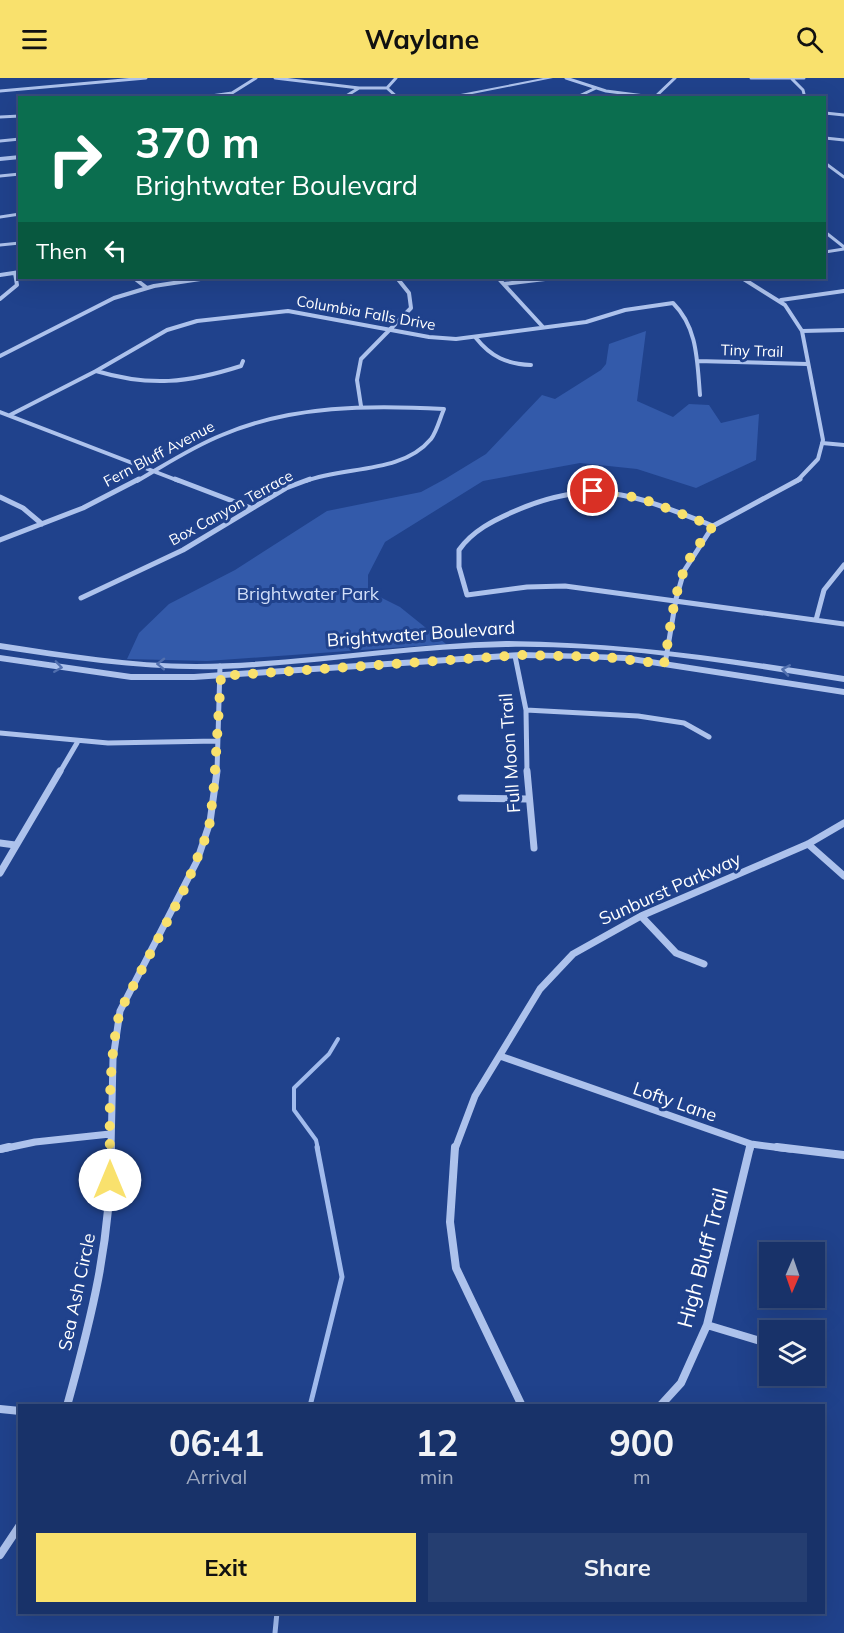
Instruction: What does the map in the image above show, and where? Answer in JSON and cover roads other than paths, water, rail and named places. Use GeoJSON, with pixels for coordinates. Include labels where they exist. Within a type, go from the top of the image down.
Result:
{"type":"FeatureCollection","features":[{"type":"Feature","properties":{"kind":"street"},"geometry":{"type":"LineString","coordinates":[[0,91],[146,78]]}},
{"type":"Feature","properties":{"kind":"street"},"geometry":{"type":"LineString","coordinates":[[211,96],[232,93],[256,78]]}},
{"type":"Feature","properties":{"kind":"street"},"geometry":{"type":"LineString","coordinates":[[275,78],[359,88],[387,88],[396,96]]}},
{"type":"Feature","properties":{"kind":"street"},"geometry":{"type":"LineString","coordinates":[[387,88],[396,78]]}},
{"type":"Feature","properties":{"kind":"street"},"geometry":{"type":"LineString","coordinates":[[453,96],[551,78]]}},
{"type":"Feature","properties":{"kind":"street"},"geometry":{"type":"LineString","coordinates":[[566,78],[596,88],[648,96]]}},
{"type":"Feature","properties":{"kind":"street"},"geometry":{"type":"LineString","coordinates":[[656,96],[675,78]]}},
{"type":"Feature","properties":{"kind":"street"},"geometry":{"type":"LineString","coordinates":[[752,78],[804,78]]}},
{"type":"Feature","properties":{"kind":"street"},"geometry":{"type":"LineString","coordinates":[[792,79],[803,90],[804,96]]}},
{"type":"Feature","properties":{"kind":"street"},"geometry":{"type":"LineString","coordinates":[[346,96],[359,88]]}},
{"type":"Feature","properties":{"kind":"street"},"geometry":{"type":"LineString","coordinates":[[579,96],[596,88]]}},
{"type":"Feature","properties":{"kind":"street"},"geometry":{"type":"LineString","coordinates":[[826,113],[844,115]]}},
{"type":"Feature","properties":{"kind":"street"},"geometry":{"type":"LineString","coordinates":[[0,117],[18,116]]}},
{"type":"Feature","properties":{"kind":"street"},"geometry":{"type":"LineString","coordinates":[[826,138],[844,140]]}},
{"type":"Feature","properties":{"kind":"street"},"geometry":{"type":"LineString","coordinates":[[0,141],[18,139]]}},
{"type":"Feature","properties":{"kind":"street"},"geometry":{"type":"LineString","coordinates":[[0,159],[18,157]]}},
{"type":"Feature","properties":{"kind":"street"},"geometry":{"type":"LineString","coordinates":[[826,165],[844,177]]}},
{"type":"Feature","properties":{"kind":"street"},"geometry":{"type":"LineString","coordinates":[[0,176],[18,174]]}},
{"type":"Feature","properties":{"kind":"street"},"geometry":{"type":"LineString","coordinates":[[0,217],[18,214]]}},
{"type":"Feature","properties":{"kind":"street"},"geometry":{"type":"LineString","coordinates":[[826,233],[844,248]]}},
{"type":"Feature","properties":{"kind":"street"},"geometry":{"type":"LineString","coordinates":[[0,245],[18,243]]}},
{"type":"Feature","properties":{"kind":"street"},"geometry":{"type":"LineString","coordinates":[[826,252],[844,248]]}},
{"type":"Feature","properties":{"kind":"street"},"geometry":{"type":"LineString","coordinates":[[0,275],[17,272],[16,285],[0,299]]}},
{"type":"Feature","properties":{"kind":"street"},"geometry":{"type":"LineString","coordinates":[[135,279],[147,288]]}},
{"type":"Feature","properties":{"kind":"street"},"geometry":{"type":"LineString","coordinates":[[0,356],[94,306],[147,288],[201,279]]}},
{"type":"Feature","properties":{"kind":"street"},"geometry":{"type":"LineString","coordinates":[[361,406],[357,380],[359,361],[369,348],[409,313],[412,303],[409,292],[398,279]]}},
{"type":"Feature","properties":{"kind":"street"},"geometry":{"type":"LineString","coordinates":[[499,279],[543,327]]}},
{"type":"Feature","properties":{"kind":"street"},"geometry":{"type":"LineString","coordinates":[[504,284],[545,279]]}},
{"type":"Feature","properties":{"kind":"street"},"geometry":{"type":"LineString","coordinates":[[664,664],[676,599],[692,555],[713,526],[800,479],[818,459],[822,443],[802,331],[795,315],[781,300],[744,279]]}},
{"type":"Feature","properties":{"kind":"street"},"geometry":{"type":"LineString","coordinates":[[781,300],[844,291]]}},
{"type":"Feature","properties":{"kind":"street","name":"Columbia Falls Drive"},"geometry":{"type":"LineString","coordinates":[[10,415],[96,371],[167,330],[208,319],[288,311],[434,338],[476,338],[586,322],[645,306],[673,303],[685,312],[692,324],[700,395]]}},
{"type":"Feature","properties":{"kind":"street"},"geometry":{"type":"LineString","coordinates":[[802,331],[844,330]]}},
{"type":"Feature","properties":{"kind":"street"},"geometry":{"type":"LineString","coordinates":[[476,338],[484,349],[499,360],[531,365]]}},
{"type":"Feature","properties":{"kind":"street"},"geometry":{"type":"LineString","coordinates":[[96,371],[130,382],[176,384],[205,378],[241,366],[243,361]]}},
{"type":"Feature","properties":{"kind":"street","name":"Tiny Trail"},"geometry":{"type":"LineString","coordinates":[[697,361],[807,364]]}},
{"type":"Feature","properties":{"kind":"street","name":"Fern Bluff Avenue"},"geometry":{"type":"LineString","coordinates":[[0,540],[78,511],[194,447],[247,426],[315,410],[361,406],[444,409]]}},
{"type":"Feature","properties":{"kind":"street","name":"Box Canyon Terrace"},"geometry":{"type":"LineString","coordinates":[[81,598],[183,550],[251,508],[299,482],[389,463],[413,454],[432,438],[444,409]]}},
{"type":"Feature","properties":{"kind":"street"},"geometry":{"type":"LineString","coordinates":[[0,412],[251,508]]}},
{"type":"Feature","properties":{"kind":"street"},"geometry":{"type":"LineString","coordinates":[[822,443],[844,445]]}},
{"type":"Feature","properties":{"kind":"street"},"geometry":{"type":"LineString","coordinates":[[713,526],[640,498],[593,491],[548,498],[488,525],[470,536],[460,548],[458,561],[467,595],[527,587],[565,586],[676,599],[844,624]]}},
{"type":"Feature","properties":{"kind":"street"},"geometry":{"type":"LineString","coordinates":[[0,497],[23,508],[42,524]]}},
{"type":"Feature","properties":{"kind":"street"},"geometry":{"type":"LineString","coordinates":[[816,620],[821,594],[834,573],[844,566]]}},
{"type":"Feature","properties":{"kind":"street","name":"Brightwater Boulevard"},"geometry":{"type":"LineString","coordinates":[[0,646],[97,661],[220,671],[504,644],[601,645],[667,651],[844,679]]}},
{"type":"Feature","properties":{"kind":"street","name":"Brightwater Boulevard"},"geometry":{"type":"LineString","coordinates":[[0,658],[131,677],[515,656],[585,656],[664,664],[844,692]]}},
{"type":"Feature","properties":{"kind":"street","name":"Full Moon Trail"},"geometry":{"type":"LineString","coordinates":[[515,656],[526,710],[528,799],[534,848]]}},
{"type":"Feature","properties":{"kind":"street","name":"Sea Ash Circle"},"geometry":{"type":"LineString","coordinates":[[68,1404],[98,1286],[105,1246],[110,1204],[110,1134],[115,1031],[120,1011],[186,886],[210,822],[218,741],[220,671]]}},
{"type":"Feature","properties":{"kind":"street"},"geometry":{"type":"LineString","coordinates":[[526,710],[638,716],[684,723],[710,737]]}},
{"type":"Feature","properties":{"kind":"street"},"geometry":{"type":"LineString","coordinates":[[0,733],[77,743],[154,744],[218,741]]}},
{"type":"Feature","properties":{"kind":"street"},"geometry":{"type":"LineString","coordinates":[[0,873],[77,743]]}},
{"type":"Feature","properties":{"kind":"street"},"geometry":{"type":"LineString","coordinates":[[461,798],[528,799]]}},
{"type":"Feature","properties":{"kind":"street","name":"Sunburst Parkway"},"geometry":{"type":"LineString","coordinates":[[521,1404],[484,1331],[456,1268],[450,1221],[456,1142],[474,1096],[501,1056],[534,998],[553,973],[573,954],[596,939],[641,916],[808,844],[844,823]]}},
{"type":"Feature","properties":{"kind":"street"},"geometry":{"type":"LineString","coordinates":[[0,843],[15,845]]}},
{"type":"Feature","properties":{"kind":"street"},"geometry":{"type":"LineString","coordinates":[[808,844],[844,876]]}},
{"type":"Feature","properties":{"kind":"street"},"geometry":{"type":"LineString","coordinates":[[641,916],[677,956],[690,962],[704,963]]}},
{"type":"Feature","properties":{"kind":"street","name":"Lofty Lane"},"geometry":{"type":"LineString","coordinates":[[501,1056],[752,1144],[844,1155]]}},
{"type":"Feature","properties":{"kind":"street"},"geometry":{"type":"LineString","coordinates":[[0,1149],[34,1142],[110,1134]]}},
{"type":"Feature","properties":{"kind":"street","name":"High Bluff Trail"},"geometry":{"type":"LineString","coordinates":[[662,1404],[681,1383],[707,1325],[752,1144]]}},
{"type":"Feature","properties":{"kind":"street"},"geometry":{"type":"LineString","coordinates":[[707,1325],[759,1341]]}},
{"type":"Feature","properties":{"kind":"street"},"geometry":{"type":"LineString","coordinates":[[0,1409],[18,1411]]}},
{"type":"Feature","properties":{"kind":"street"},"geometry":{"type":"LineString","coordinates":[[0,1555],[18,1528]]}},
{"type":"Feature","properties":{"kind":"waterway"},"geometry":{"type":"LineString","coordinates":[[242,591],[266,598],[289,596]]}},
{"type":"Feature","properties":{"kind":"waterway"},"geometry":{"type":"LineString","coordinates":[[318,1149],[316,1140],[294,1110],[294,1088],[329,1054],[338,1039]]}},
{"type":"Feature","properties":{"kind":"waterway"},"geometry":{"type":"LineString","coordinates":[[310,1404],[342,1277],[317,1147]]}},
{"type":"Feature","properties":{"kind":"waterway"},"geometry":{"type":"LineString","coordinates":[[275,1633],[277,1614]]}},
{"type":"Feature","properties":{"kind":"park label","name":"Brightwater Park"},"geometry":{"type":"Point","coordinates":[308,594]}}]}
